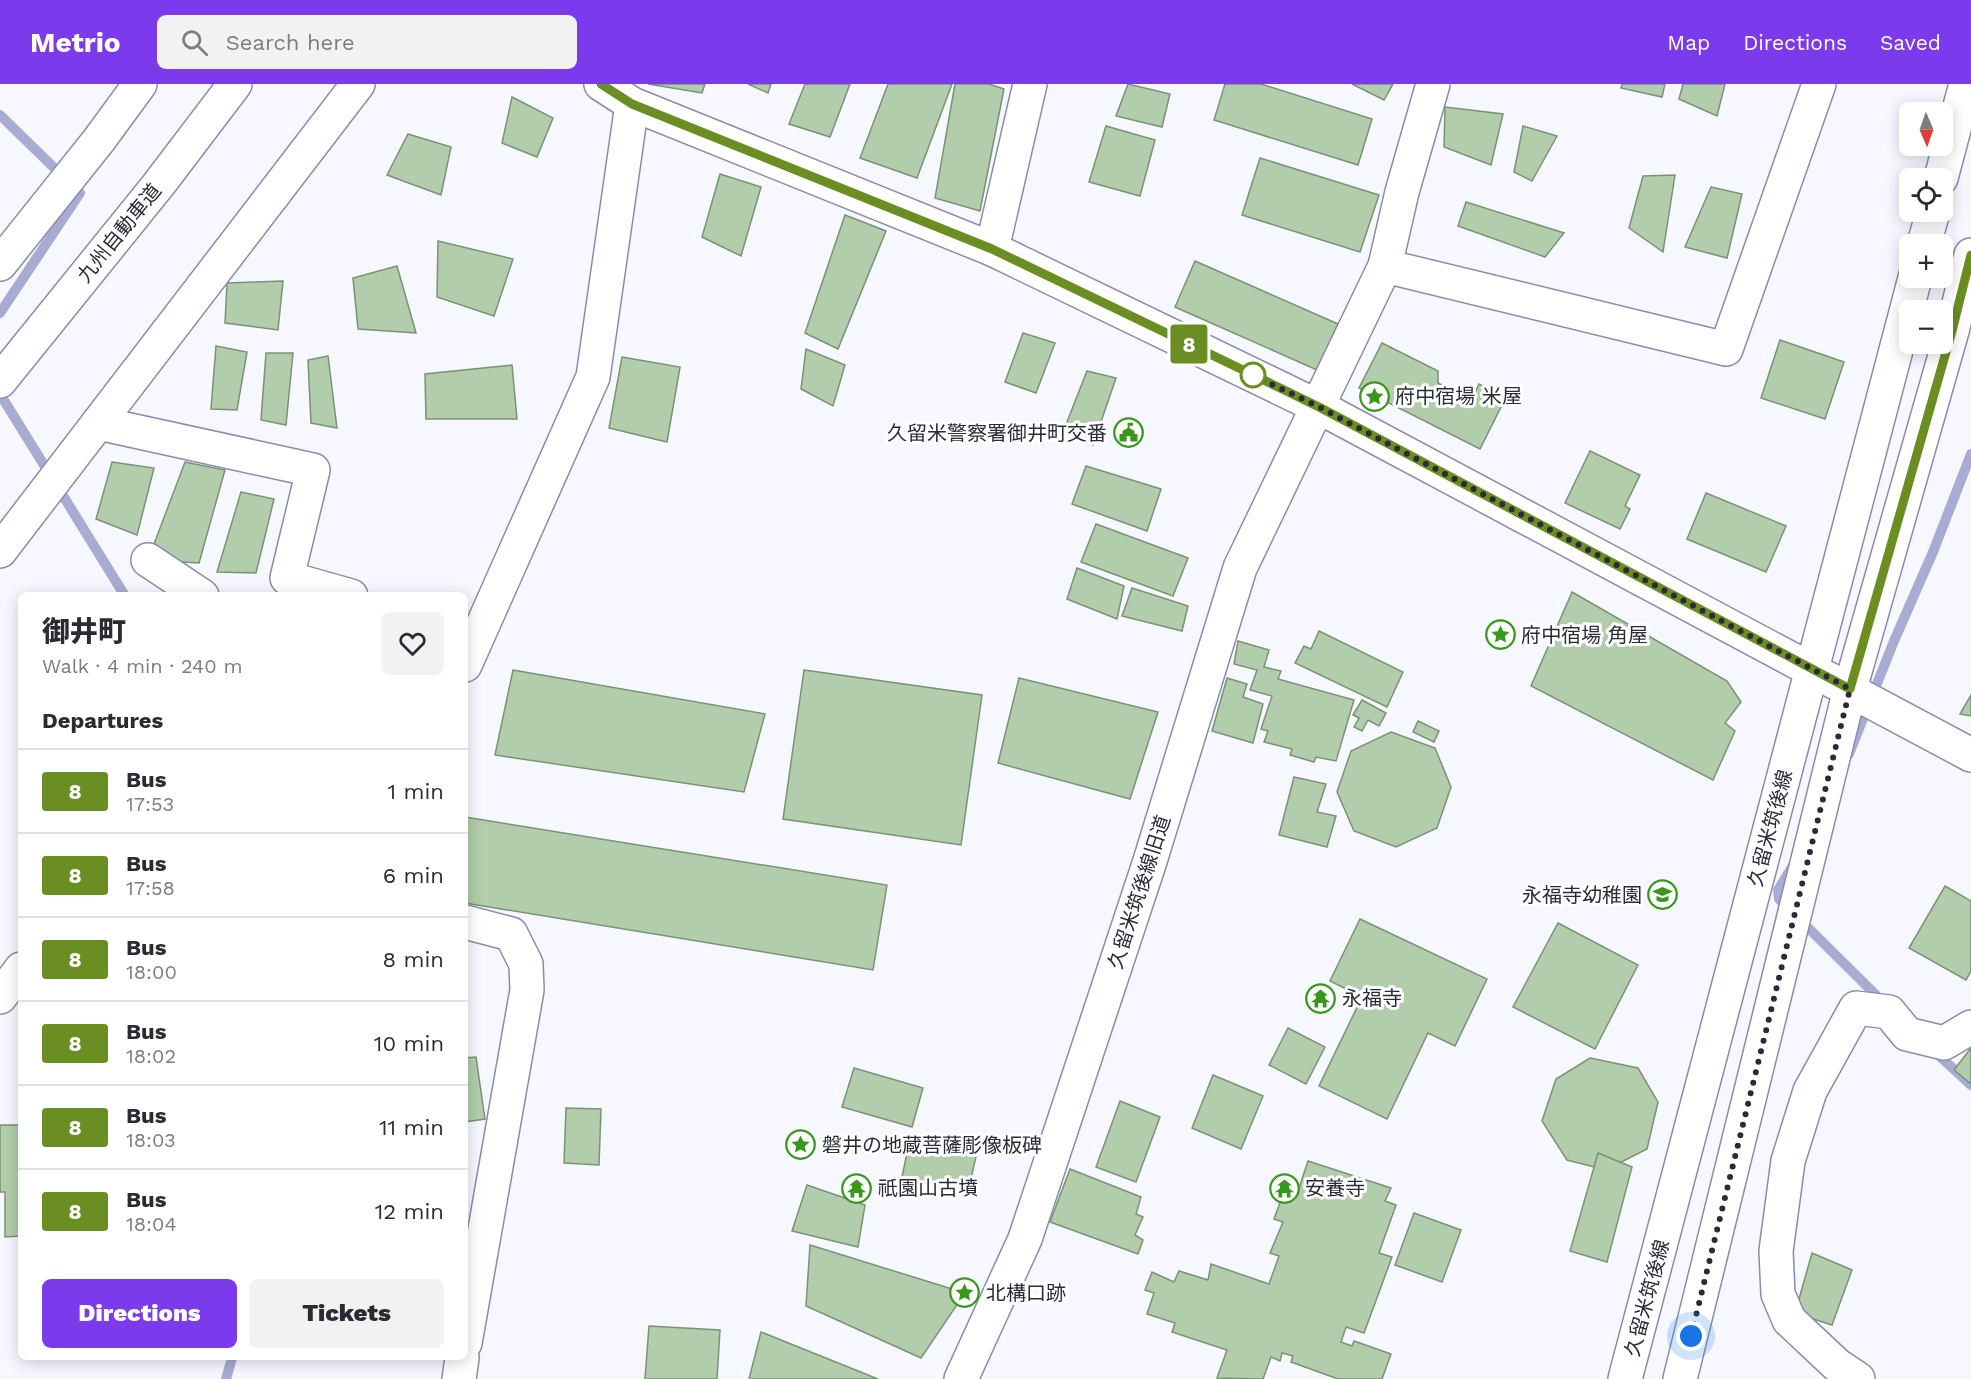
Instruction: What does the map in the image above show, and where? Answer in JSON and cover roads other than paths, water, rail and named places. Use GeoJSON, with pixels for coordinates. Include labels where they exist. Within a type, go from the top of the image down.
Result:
{"type":"FeatureCollection","features":[{"type":"Feature","properties":{"kind":"main road"},"geometry":{"type":"LineString","coordinates":[[0,264],[99,140],[140,84]]}},
{"type":"Feature","properties":{"kind":"main road","name":"九州自動車道"},"geometry":{"type":"LineString","coordinates":[[0,381],[159,184],[235,84]]}},
{"type":"Feature","properties":{"kind":"main road"},"geometry":{"type":"LineString","coordinates":[[0,550],[358,84]]}},
{"type":"Feature","properties":{"kind":"main road"},"geometry":{"type":"LineString","coordinates":[[601,84],[632,104],[992,249],[1319,407],[1971,754]]}},
{"type":"Feature","properties":{"kind":"main road"},"geometry":{"type":"LineString","coordinates":[[992,249],[1030,84]]}},
{"type":"Feature","properties":{"kind":"main road","name":"久留米筑後線旧道"},"geometry":{"type":"LineString","coordinates":[[961,1379],[1025,1239],[1150,861],[1240,568],[1385,266],[1402,192],[1433,84]]}},
{"type":"Feature","properties":{"kind":"main road"},"geometry":{"type":"LineString","coordinates":[[1385,266],[1726,349],[1819,84]]}},
{"type":"Feature","properties":{"kind":"main road"},"geometry":{"type":"LineString","coordinates":[[1944,168],[1966,84]]}},
{"type":"Feature","properties":{"kind":"main road"},"geometry":{"type":"LineString","coordinates":[[468,658],[593,377],[632,104]]}},
{"type":"Feature","properties":{"kind":"main road"},"geometry":{"type":"LineString","coordinates":[[1684,1372],[1850,689],[1971,255]]}},
{"type":"Feature","properties":{"kind":"main road","name":"久留米筑後線"},"geometry":{"type":"LineString","coordinates":[[1625,1379],[1912,288]]}},
{"type":"Feature","properties":{"kind":"main road"},"geometry":{"type":"LineString","coordinates":[[98,423],[313,470],[286,578],[337,592]]}},
{"type":"Feature","properties":{"kind":"main road"},"geometry":{"type":"LineString","coordinates":[[148,560],[196,592]]}},
{"type":"Feature","properties":{"kind":"main road"},"geometry":{"type":"LineString","coordinates":[[468,923],[511,934],[526,964],[527,990],[468,1326]]}},
{"type":"Feature","properties":{"kind":"main road"},"geometry":{"type":"LineString","coordinates":[[0,997],[18,973]]}},
{"type":"Feature","properties":{"kind":"main road"},"geometry":{"type":"LineString","coordinates":[[1858,1379],[1838,1365],[1789,1320],[1778,1294],[1776,1251],[1788,1161],[1810,1091],[1856,1008],[1889,1012],[1907,1034],[1944,1043],[1971,1027]]}},
{"type":"Feature","properties":{"kind":"main road"},"geometry":{"type":"LineString","coordinates":[[1617,1379],[1634,1346]]}},
{"type":"Feature","properties":{"kind":"main road"},"geometry":{"type":"LineString","coordinates":[[459,1379],[462,1360]]}},
{"type":"Feature","properties":{"kind":"waterway"},"geometry":{"type":"LineString","coordinates":[[0,115],[80,193],[0,313]]}},
{"type":"Feature","properties":{"kind":"waterway"},"geometry":{"type":"LineString","coordinates":[[0,394],[123,592]]}},
{"type":"Feature","properties":{"kind":"waterway"},"geometry":{"type":"LineString","coordinates":[[1849,754],[1971,454]]}},
{"type":"Feature","properties":{"kind":"waterway"},"geometry":{"type":"LineString","coordinates":[[1794,864],[1778,890],[1779,899],[1883,1002]]}},
{"type":"Feature","properties":{"kind":"waterway"},"geometry":{"type":"LineString","coordinates":[[1933,1050],[1971,1085]]}},
{"type":"Feature","properties":{"kind":"waterway"},"geometry":{"type":"LineString","coordinates":[[226,1379],[231,1360]]}},
{"type":"Feature","properties":{"kind":"place","name":"府中宿場 米屋"},"geometry":{"type":"Point","coordinates":[1374,396]}},
{"type":"Feature","properties":{"kind":"place","name":"久留米警察署御井町交番"},"geometry":{"type":"Point","coordinates":[1128,433]}},
{"type":"Feature","properties":{"kind":"place","name":"府中宿場 角屋"},"geometry":{"type":"Point","coordinates":[1500,635]}},
{"type":"Feature","properties":{"kind":"place","name":"永福寺幼稚園"},"geometry":{"type":"Point","coordinates":[1663,895]}},
{"type":"Feature","properties":{"kind":"place","name":"永福寺"},"geometry":{"type":"Point","coordinates":[1321,998]}},
{"type":"Feature","properties":{"kind":"place","name":"磐井の地蔵菩薩彫像板碑"},"geometry":{"type":"Point","coordinates":[801,1145]}},
{"type":"Feature","properties":{"kind":"place","name":"祇園山古墳"},"geometry":{"type":"Point","coordinates":[857,1188]}},
{"type":"Feature","properties":{"kind":"place","name":"安養寺"},"geometry":{"type":"Point","coordinates":[1284,1188]}},
{"type":"Feature","properties":{"kind":"place","name":"北構口跡"},"geometry":{"type":"Point","coordinates":[965,1293]}}]}
